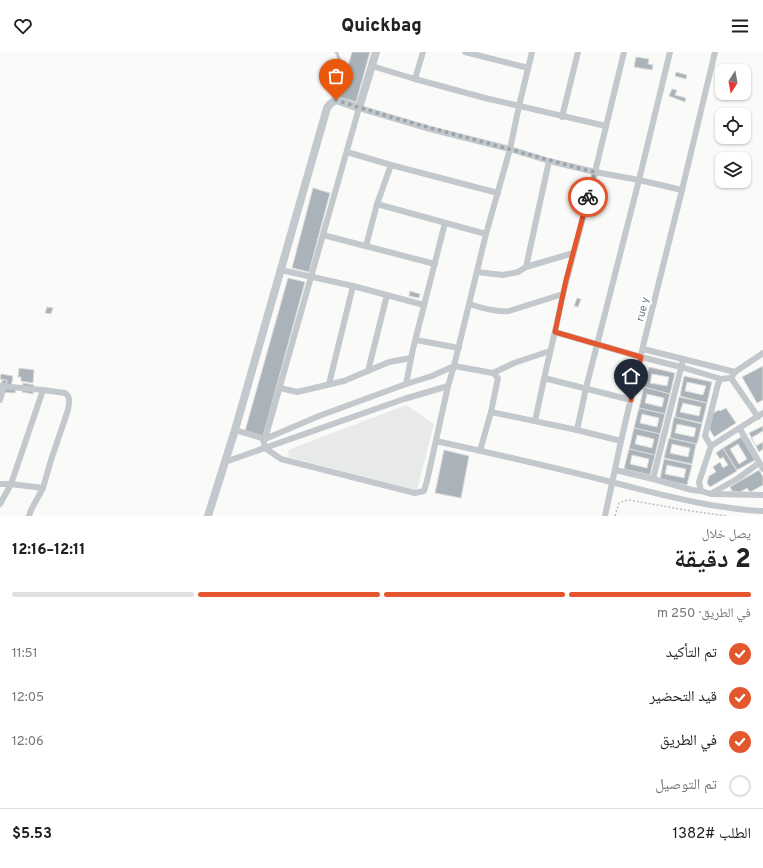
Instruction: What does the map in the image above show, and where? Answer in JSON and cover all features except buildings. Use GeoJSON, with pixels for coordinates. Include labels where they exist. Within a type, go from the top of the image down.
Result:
{"type":"FeatureCollection","features":[{"type":"Feature","properties":{"kind":"street"},"geometry":{"type":"LineString","coordinates":[[376,52],[264,439],[265,448],[281,459],[415,492],[424,491],[427,481],[448,386],[459,348],[486,234],[510,149],[532,52]]}},
{"type":"Feature","properties":{"kind":"street"},"geometry":{"type":"LineString","coordinates":[[415,79],[423,52]]}},
{"type":"Feature","properties":{"kind":"street"},"geometry":{"type":"LineString","coordinates":[[465,52],[486,55],[528,68]]}},
{"type":"Feature","properties":{"kind":"street"},"geometry":{"type":"LineString","coordinates":[[562,117],[578,52]]}},
{"type":"Feature","properties":{"kind":"street"},"geometry":{"type":"LineString","coordinates":[[534,421],[573,253],[595,172],[624,52]]}},
{"type":"Feature","properties":{"kind":"street"},"geometry":{"type":"LineString","coordinates":[[577,430],[586,388],[670,52]]}},
{"type":"Feature","properties":{"kind":"street","name":"rue y"},"geometry":{"type":"LineString","coordinates":[[605,516],[621,441],[715,52]]}},
{"type":"Feature","properties":{"kind":"street"},"geometry":{"type":"LineString","coordinates":[[372,66],[485,98],[606,126]]}},
{"type":"Feature","properties":{"kind":"street"},"geometry":{"type":"LineString","coordinates":[[208,516],[235,430],[327,108],[333,101],[336,100],[430,129],[510,149],[549,161],[682,190]]}},
{"type":"Feature","properties":{"kind":"street"},"geometry":{"type":"LineString","coordinates":[[347,152],[498,193]]}},
{"type":"Feature","properties":{"kind":"street"},"geometry":{"type":"LineString","coordinates":[[526,267],[549,161]]}},
{"type":"Feature","properties":{"kind":"street"},"geometry":{"type":"LineString","coordinates":[[366,246],[377,204],[391,165]]}},
{"type":"Feature","properties":{"kind":"street"},"geometry":{"type":"LineString","coordinates":[[377,204],[486,234]]}},
{"type":"Feature","properties":{"kind":"street"},"geometry":{"type":"LineString","coordinates":[[406,384],[411,358],[445,223]]}},
{"type":"Feature","properties":{"kind":"street"},"geometry":{"type":"LineString","coordinates":[[323,235],[435,264]]}},
{"type":"Feature","properties":{"kind":"street"},"geometry":{"type":"LineString","coordinates":[[477,272],[503,275],[518,272],[526,267],[573,253]]}},
{"type":"Feature","properties":{"kind":"street"},"geometry":{"type":"LineString","coordinates":[[281,270],[353,286],[424,305]]}},
{"type":"Feature","properties":{"kind":"street"},"geometry":{"type":"LineString","coordinates":[[330,384],[353,286]]}},
{"type":"Feature","properties":{"kind":"street"},"geometry":{"type":"LineString","coordinates":[[469,304],[502,311],[563,294]]}},
{"type":"Feature","properties":{"kind":"street"},"geometry":{"type":"LineString","coordinates":[[368,371],[387,295]]}},
{"type":"Feature","properties":{"kind":"street"},"geometry":{"type":"LineString","coordinates":[[555,332],[721,379],[731,378]]}},
{"type":"Feature","properties":{"kind":"street"},"geometry":{"type":"LineString","coordinates":[[416,340],[459,348]]}},
{"type":"Feature","properties":{"kind":"street"},"geometry":{"type":"LineString","coordinates":[[643,349],[735,372]]}},
{"type":"Feature","properties":{"kind":"street"},"geometry":{"type":"LineString","coordinates":[[493,373],[514,363],[550,351]]}},
{"type":"Feature","properties":{"kind":"street"},"geometry":{"type":"LineString","coordinates":[[731,378],[735,372],[763,353]]}},
{"type":"Feature","properties":{"kind":"street"},"geometry":{"type":"LineString","coordinates":[[280,388],[297,392],[344,381],[390,362],[411,358]]}},
{"type":"Feature","properties":{"kind":"street"},"geometry":{"type":"LineString","coordinates":[[653,479],[683,360]]}},
{"type":"Feature","properties":{"kind":"street"},"geometry":{"type":"LineString","coordinates":[[235,430],[264,439],[319,416],[432,376],[454,366],[493,373],[498,378],[491,412],[480,451]]}},
{"type":"Feature","properties":{"kind":"street"},"geometry":{"type":"LineString","coordinates":[[544,378],[631,400]]}},
{"type":"Feature","properties":{"kind":"street"},"geometry":{"type":"LineString","coordinates":[[701,491],[699,482],[711,446],[760,415],[731,378]]}},
{"type":"Feature","properties":{"kind":"street"},"geometry":{"type":"LineString","coordinates":[[711,446],[705,436],[718,384],[721,379]]}},
{"type":"Feature","properties":{"kind":"street"},"geometry":{"type":"LineString","coordinates":[[0,400],[2,386],[65,393],[69,398],[70,402],[68,410],[43,488],[29,516]]}},
{"type":"Feature","properties":{"kind":"street"},"geometry":{"type":"LineString","coordinates":[[225,462],[404,399],[448,386]]}},
{"type":"Feature","properties":{"kind":"street"},"geometry":{"type":"LineString","coordinates":[[0,504],[11,484],[43,390]]}},
{"type":"Feature","properties":{"kind":"street"},"geometry":{"type":"LineString","coordinates":[[491,412],[621,441]]}},
{"type":"Feature","properties":{"kind":"street"},"geometry":{"type":"LineString","coordinates":[[740,429],[763,469]]}},
{"type":"Feature","properties":{"kind":"street"},"geometry":{"type":"LineString","coordinates":[[436,441],[705,504],[763,512]]}},
{"type":"Feature","properties":{"kind":"street"},"geometry":{"type":"LineString","coordinates":[[711,494],[737,479],[759,463]]}},
{"type":"Feature","properties":{"kind":"street"},"geometry":{"type":"LineString","coordinates":[[615,470],[711,494],[763,495]]}},
{"type":"Feature","properties":{"kind":"street"},"geometry":{"type":"LineString","coordinates":[[0,484],[43,488]]}},
{"type":"Feature","properties":{"kind":"lane"},"geometry":{"type":"LineString","coordinates":[[333,101],[340,62],[337,52]]}},
{"type":"Feature","properties":{"kind":"path"},"geometry":{"type":"LineString","coordinates":[[615,516],[619,503],[629,500],[728,516]]}},
{"type":"Feature","properties":{"kind":"shaded area"},"geometry":{"type":"Polygon","coordinates":[[[406,405],[434,424],[417,490],[289,457],[288,450],[406,405]]]}},
{"type":"Feature","properties":{"kind":"way so far"},"geometry":{"type":"LineString","coordinates":[[336,100],[430,129],[595,172],[588,197]]}},
{"type":"Feature","properties":{"kind":"route"},"geometry":{"type":"LineString","coordinates":[[588,197],[566,280],[555,332],[641,357],[631,400]]}}]}
